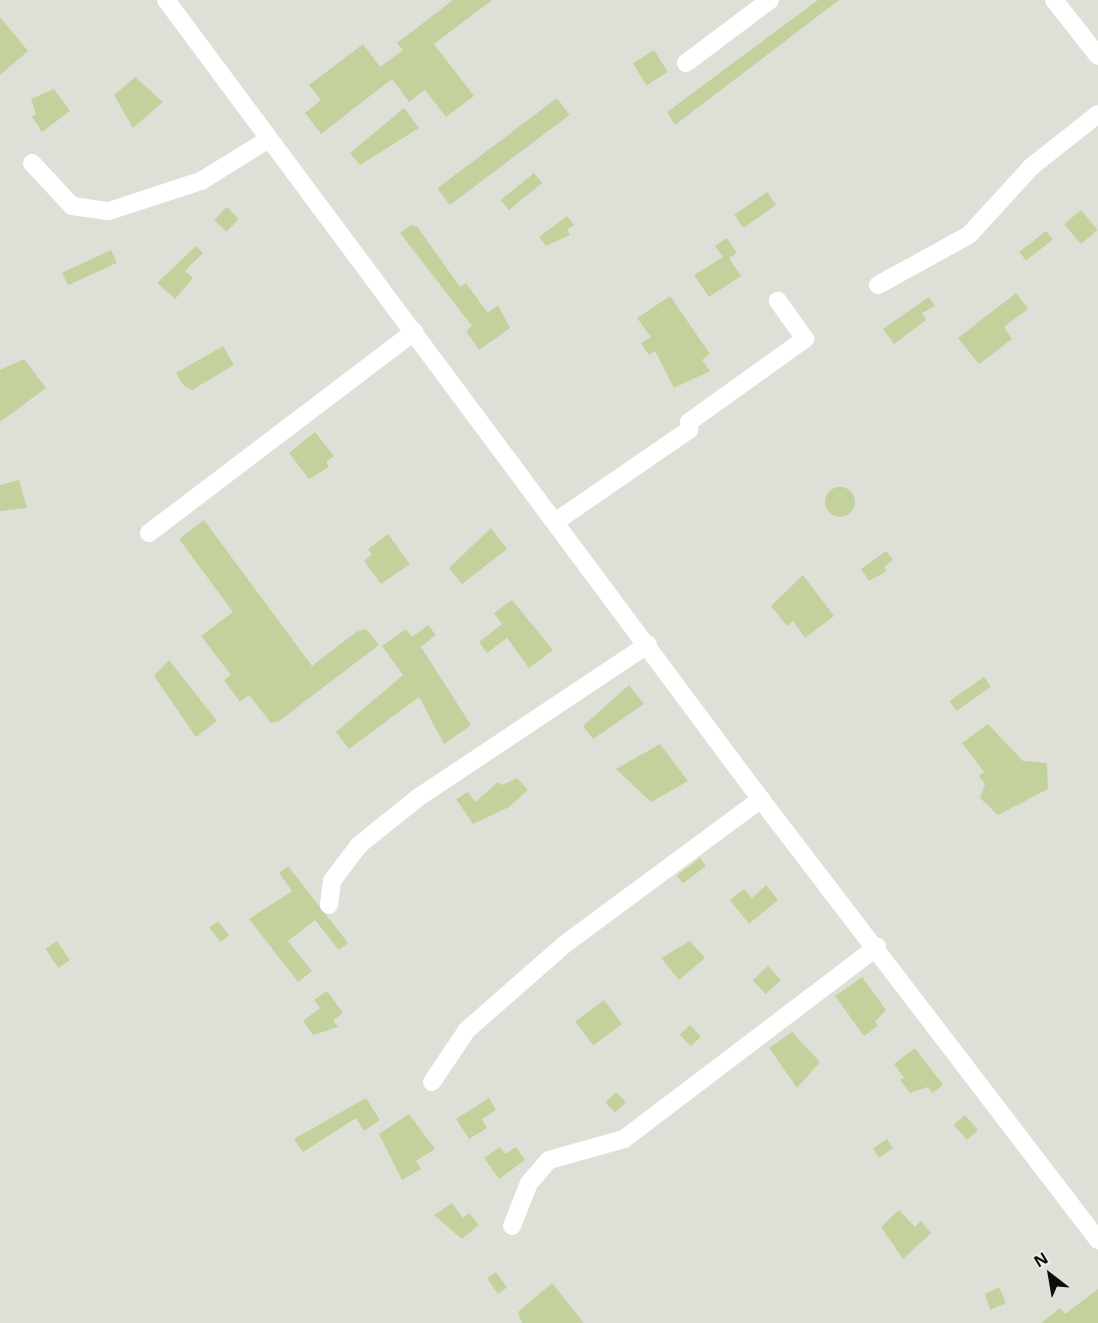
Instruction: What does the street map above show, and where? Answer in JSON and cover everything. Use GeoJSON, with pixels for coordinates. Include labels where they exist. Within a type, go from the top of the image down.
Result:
{"type":"FeatureCollection","features":[{"type":"Feature","properties":{"kind":"street"},"geometry":{"type":"LineString","coordinates":[[166,0],[648,644],[761,799],[877,946],[1098,1240]]}},
{"type":"Feature","properties":{"kind":"street"},"geometry":{"type":"LineString","coordinates":[[686,63],[770,0]]}},
{"type":"Feature","properties":{"kind":"street"},"geometry":{"type":"LineString","coordinates":[[1054,0],[1098,56]]}},
{"type":"Feature","properties":{"kind":"street"},"geometry":{"type":"LineString","coordinates":[[878,285],[969,235],[1031,167],[1098,114]]}},
{"type":"Feature","properties":{"kind":"street"},"geometry":{"type":"LineString","coordinates":[[33,163],[72,206],[109,211],[201,182],[268,139]]}},
{"type":"Feature","properties":{"kind":"street"},"geometry":{"type":"LineString","coordinates":[[555,522],[689,430],[689,422],[805,339],[778,301]]}},
{"type":"Feature","properties":{"kind":"street"},"geometry":{"type":"LineString","coordinates":[[149,533],[414,332]]}},
{"type":"Feature","properties":{"kind":"street"},"geometry":{"type":"LineString","coordinates":[[329,905],[332,881],[359,845],[418,797],[648,644]]}},
{"type":"Feature","properties":{"kind":"street"},"geometry":{"type":"LineString","coordinates":[[432,1082],[467,1030],[565,944],[761,799]]}},
{"type":"Feature","properties":{"kind":"street"},"geometry":{"type":"LineString","coordinates":[[512,1226],[529,1183],[549,1160],[624,1139],[877,946]]}},
{"type":"Feature","properties":{"kind":"building"},"geometry":{"type":"Polygon","coordinates":[[[453,0],[492,0],[434,44],[474,96],[446,117],[425,90],[409,102],[392,79],[321,134],[305,113],[321,100],[309,85],[363,44],[380,67],[403,50],[397,43],[453,0]]]}},
{"type":"Feature","properties":{"kind":"building"},"geometry":{"type":"Polygon","coordinates":[[[818,0],[839,0],[675,125],[667,112],[818,0]]]}},
{"type":"Feature","properties":{"kind":"building"},"geometry":{"type":"Polygon","coordinates":[[[0,17],[28,51],[0,75],[0,17]]]}},
{"type":"Feature","properties":{"kind":"building"},"geometry":{"type":"Polygon","coordinates":[[[654,50],[668,72],[647,85],[633,63],[654,50]]]}},
{"type":"Feature","properties":{"kind":"building"},"geometry":{"type":"Polygon","coordinates":[[[135,77],[163,102],[133,128],[114,95],[135,77]]]}},
{"type":"Feature","properties":{"kind":"building"},"geometry":{"type":"Polygon","coordinates":[[[54,89],[70,111],[42,132],[32,117],[36,114],[31,99],[54,89]]]}},
{"type":"Feature","properties":{"kind":"building"},"geometry":{"type":"Polygon","coordinates":[[[557,98],[570,115],[450,205],[437,188],[557,98]]]}},
{"type":"Feature","properties":{"kind":"building"},"geometry":{"type":"Polygon","coordinates":[[[404,108],[419,128],[360,165],[350,153],[404,108]]]}},
{"type":"Feature","properties":{"kind":"building"},"geometry":{"type":"Polygon","coordinates":[[[534,173],[542,183],[509,210],[501,200],[534,173]]]}},
{"type":"Feature","properties":{"kind":"building"},"geometry":{"type":"Polygon","coordinates":[[[767,192],[776,205],[743,228],[734,215],[767,192]]]}},
{"type":"Feature","properties":{"kind":"building"},"geometry":{"type":"Polygon","coordinates":[[[227,207],[239,219],[226,232],[214,220],[227,207]]]}},
{"type":"Feature","properties":{"kind":"building"},"geometry":{"type":"Polygon","coordinates":[[[1081,210],[1098,230],[1081,244],[1064,224],[1081,210]]]}},
{"type":"Feature","properties":{"kind":"building"},"geometry":{"type":"Polygon","coordinates":[[[567,216],[574,225],[567,230],[570,235],[546,246],[539,237],[567,216]]]}},
{"type":"Feature","properties":{"kind":"building"},"geometry":{"type":"Polygon","coordinates":[[[411,225],[417,226],[460,287],[466,283],[488,313],[498,305],[510,328],[479,350],[466,331],[472,326],[400,233],[411,225]]]}},
{"type":"Feature","properties":{"kind":"building"},"geometry":{"type":"Polygon","coordinates":[[[1046,231],[1053,240],[1026,261],[1019,252],[1046,231]]]}},
{"type":"Feature","properties":{"kind":"building"},"geometry":{"type":"Polygon","coordinates":[[[727,238],[737,253],[729,258],[741,276],[709,297],[694,275],[723,257],[715,246],[727,238]]]}},
{"type":"Feature","properties":{"kind":"building"},"geometry":{"type":"Polygon","coordinates":[[[196,246],[203,253],[185,271],[193,278],[175,299],[157,283],[196,246]]]}},
{"type":"Feature","properties":{"kind":"building"},"geometry":{"type":"Polygon","coordinates":[[[111,250],[117,263],[68,286],[62,273],[111,250]]]}},
{"type":"Feature","properties":{"kind":"building"},"geometry":{"type":"Polygon","coordinates":[[[1016,293],[1028,309],[1004,327],[1012,339],[979,364],[958,338],[1016,293]]]}},
{"type":"Feature","properties":{"kind":"building"},"geometry":{"type":"Polygon","coordinates":[[[670,296],[710,354],[702,360],[710,371],[674,388],[655,351],[649,355],[641,343],[651,337],[637,318],[670,296]]]}},
{"type":"Feature","properties":{"kind":"building"},"geometry":{"type":"Polygon","coordinates":[[[929,297],[935,306],[922,313],[926,320],[894,344],[883,329],[929,297]]]}},
{"type":"Feature","properties":{"kind":"building"},"geometry":{"type":"Polygon","coordinates":[[[223,346],[234,365],[192,390],[184,386],[176,373],[223,346]]]}},
{"type":"Feature","properties":{"kind":"building"},"geometry":{"type":"Polygon","coordinates":[[[24,359],[46,388],[0,422],[0,370],[24,359]]]}},
{"type":"Feature","properties":{"kind":"building"},"geometry":{"type":"Polygon","coordinates":[[[315,432],[334,456],[326,462],[329,467],[309,479],[289,453],[315,432]]]}},
{"type":"Feature","properties":{"kind":"building"},"geometry":{"type":"Polygon","coordinates":[[[19,480],[27,508],[0,511],[0,485],[19,480]]]}},
{"type":"Feature","properties":{"kind":"building"},"geometry":{"type":"Polygon","coordinates":[[[840,487],[851,491],[855,502],[851,513],[840,517],[829,513],[825,502],[829,491],[840,487]]]}},
{"type":"Feature","properties":{"kind":"building"},"geometry":{"type":"Polygon","coordinates":[[[204,520],[312,666],[356,632],[366,629],[379,645],[279,721],[271,723],[249,695],[240,702],[224,680],[231,675],[201,636],[233,612],[179,539],[204,520]]]}},
{"type":"Feature","properties":{"kind":"building"},"geometry":{"type":"Polygon","coordinates":[[[491,528],[507,549],[462,584],[449,568],[491,528]]]}},
{"type":"Feature","properties":{"kind":"building"},"geometry":{"type":"Polygon","coordinates":[[[388,534],[410,564],[381,584],[364,561],[372,554],[368,549],[388,534]]]}},
{"type":"Feature","properties":{"kind":"building"},"geometry":{"type":"Polygon","coordinates":[[[886,551],[893,560],[884,567],[887,571],[869,581],[861,569],[886,551]]]}},
{"type":"Feature","properties":{"kind":"building"},"geometry":{"type":"Polygon","coordinates":[[[803,575],[834,616],[805,638],[793,621],[787,626],[771,606],[803,575]]]}},
{"type":"Feature","properties":{"kind":"building"},"geometry":{"type":"Polygon","coordinates":[[[512,600],[553,650],[529,668],[507,638],[487,653],[479,642],[502,624],[494,613],[512,600]]]}},
{"type":"Feature","properties":{"kind":"building"},"geometry":{"type":"Polygon","coordinates":[[[428,625],[436,635],[421,647],[471,725],[444,744],[419,697],[349,749],[336,732],[403,675],[382,646],[406,629],[412,637],[428,625]]]}},
{"type":"Feature","properties":{"kind":"building"},"geometry":{"type":"Polygon","coordinates":[[[169,660],[217,721],[196,737],[154,676],[169,660]]]}},
{"type":"Feature","properties":{"kind":"building"},"geometry":{"type":"Polygon","coordinates":[[[984,677],[991,687],[956,711],[950,701],[984,677]]]}},
{"type":"Feature","properties":{"kind":"building"},"geometry":{"type":"Polygon","coordinates":[[[629,685],[644,704],[593,739],[583,726],[629,685]]]}},
{"type":"Feature","properties":{"kind":"building"},"geometry":{"type":"Polygon","coordinates":[[[988,724],[1023,761],[1047,763],[1048,789],[998,815],[980,798],[985,784],[979,776],[984,772],[962,743],[988,724]]]}},
{"type":"Feature","properties":{"kind":"building"},"geometry":{"type":"Polygon","coordinates":[[[660,744],[688,781],[651,802],[616,769],[660,744]]]}},
{"type":"Feature","properties":{"kind":"building"},"geometry":{"type":"Polygon","coordinates":[[[517,778],[528,790],[509,807],[473,824],[456,799],[468,792],[475,802],[498,782],[502,785],[517,778]]]}},
{"type":"Feature","properties":{"kind":"building"},"geometry":{"type":"Polygon","coordinates":[[[700,858],[706,866],[683,883],[677,875],[700,858]]]}},
{"type":"Feature","properties":{"kind":"building"},"geometry":{"type":"Polygon","coordinates":[[[288,866],[348,943],[339,950],[315,920],[288,941],[312,971],[298,982],[249,919],[292,891],[279,873],[288,866]]]}},
{"type":"Feature","properties":{"kind":"building"},"geometry":{"type":"Polygon","coordinates":[[[766,885],[778,900],[749,924],[730,900],[744,889],[752,898],[766,885]]]}},
{"type":"Feature","properties":{"kind":"building"},"geometry":{"type":"Polygon","coordinates":[[[218,921],[229,935],[220,942],[209,928],[218,921]]]}},
{"type":"Feature","properties":{"kind":"building"},"geometry":{"type":"Polygon","coordinates":[[[57,941],[70,960],[58,968],[45,949],[57,941]]]}},
{"type":"Feature","properties":{"kind":"building"},"geometry":{"type":"Polygon","coordinates":[[[690,941],[705,958],[679,980],[661,958],[690,941]]]}},
{"type":"Feature","properties":{"kind":"building"},"geometry":{"type":"Polygon","coordinates":[[[768,966],[781,980],[766,994],[753,980],[768,966]]]}},
{"type":"Feature","properties":{"kind":"building"},"geometry":{"type":"Polygon","coordinates":[[[862,977],[886,1010],[875,1022],[878,1026],[864,1036],[835,996],[862,977]]]}},
{"type":"Feature","properties":{"kind":"building"},"geometry":{"type":"Polygon","coordinates":[[[327,991],[343,1013],[333,1020],[338,1027],[313,1035],[303,1021],[320,1008],[314,1000],[327,991]]]}},
{"type":"Feature","properties":{"kind":"building"},"geometry":{"type":"Polygon","coordinates":[[[604,1000],[622,1024],[593,1046],[575,1022],[604,1000]]]}},
{"type":"Feature","properties":{"kind":"building"},"geometry":{"type":"Polygon","coordinates":[[[690,1025],[701,1037],[691,1046],[680,1035],[690,1025]]]}},
{"type":"Feature","properties":{"kind":"building"},"geometry":{"type":"Polygon","coordinates":[[[792,1032],[820,1062],[797,1088],[769,1048],[792,1032]]]}},
{"type":"Feature","properties":{"kind":"building"},"geometry":{"type":"Polygon","coordinates":[[[915,1048],[943,1085],[932,1093],[928,1087],[910,1093],[900,1080],[904,1078],[894,1064],[915,1048]]]}},
{"type":"Feature","properties":{"kind":"building"},"geometry":{"type":"Polygon","coordinates":[[[616,1092],[626,1102],[615,1113],[605,1103],[616,1092]]]}},
{"type":"Feature","properties":{"kind":"building"},"geometry":{"type":"Polygon","coordinates":[[[366,1098],[380,1120],[364,1131],[356,1118],[303,1152],[294,1139],[366,1098]]]}},
{"type":"Feature","properties":{"kind":"building"},"geometry":{"type":"Polygon","coordinates":[[[489,1098],[496,1110],[482,1119],[487,1128],[469,1139],[456,1119],[489,1098]]]}},
{"type":"Feature","properties":{"kind":"building"},"geometry":{"type":"Polygon","coordinates":[[[409,1114],[435,1149],[416,1161],[421,1169],[402,1180],[379,1134],[409,1114]]]}},
{"type":"Feature","properties":{"kind":"building"},"geometry":{"type":"Polygon","coordinates":[[[965,1115],[978,1130],[967,1140],[954,1125],[965,1115]]]}},
{"type":"Feature","properties":{"kind":"building"},"geometry":{"type":"Polygon","coordinates":[[[887,1139],[893,1148],[879,1158],[873,1149],[887,1139]]]}},
{"type":"Feature","properties":{"kind":"building"},"geometry":{"type":"Polygon","coordinates":[[[500,1147],[505,1154],[516,1147],[525,1160],[499,1179],[484,1158],[500,1147]]]}},
{"type":"Feature","properties":{"kind":"building"},"geometry":{"type":"Polygon","coordinates":[[[452,1203],[463,1218],[469,1213],[479,1225],[462,1239],[434,1215],[452,1203]]]}},
{"type":"Feature","properties":{"kind":"building"},"geometry":{"type":"Polygon","coordinates":[[[899,1210],[915,1227],[921,1221],[931,1233],[903,1259],[881,1227],[899,1210]]]}},
{"type":"Feature","properties":{"kind":"building"},"geometry":{"type":"Polygon","coordinates":[[[496,1272],[507,1288],[498,1294],[487,1278],[496,1272]]]}},
{"type":"Feature","properties":{"kind":"building"},"geometry":{"type":"Polygon","coordinates":[[[552,1283],[584,1323],[522,1323],[518,1312],[552,1283]]]}},
{"type":"Feature","properties":{"kind":"building"},"geometry":{"type":"Polygon","coordinates":[[[999,1287],[1006,1303],[990,1310],[985,1294],[999,1287]]]}},
{"type":"Feature","properties":{"kind":"building"},"geometry":{"type":"Polygon","coordinates":[[[1098,1289],[1098,1323],[1041,1323],[1060,1308],[1065,1314],[1098,1289]]]}}]}
